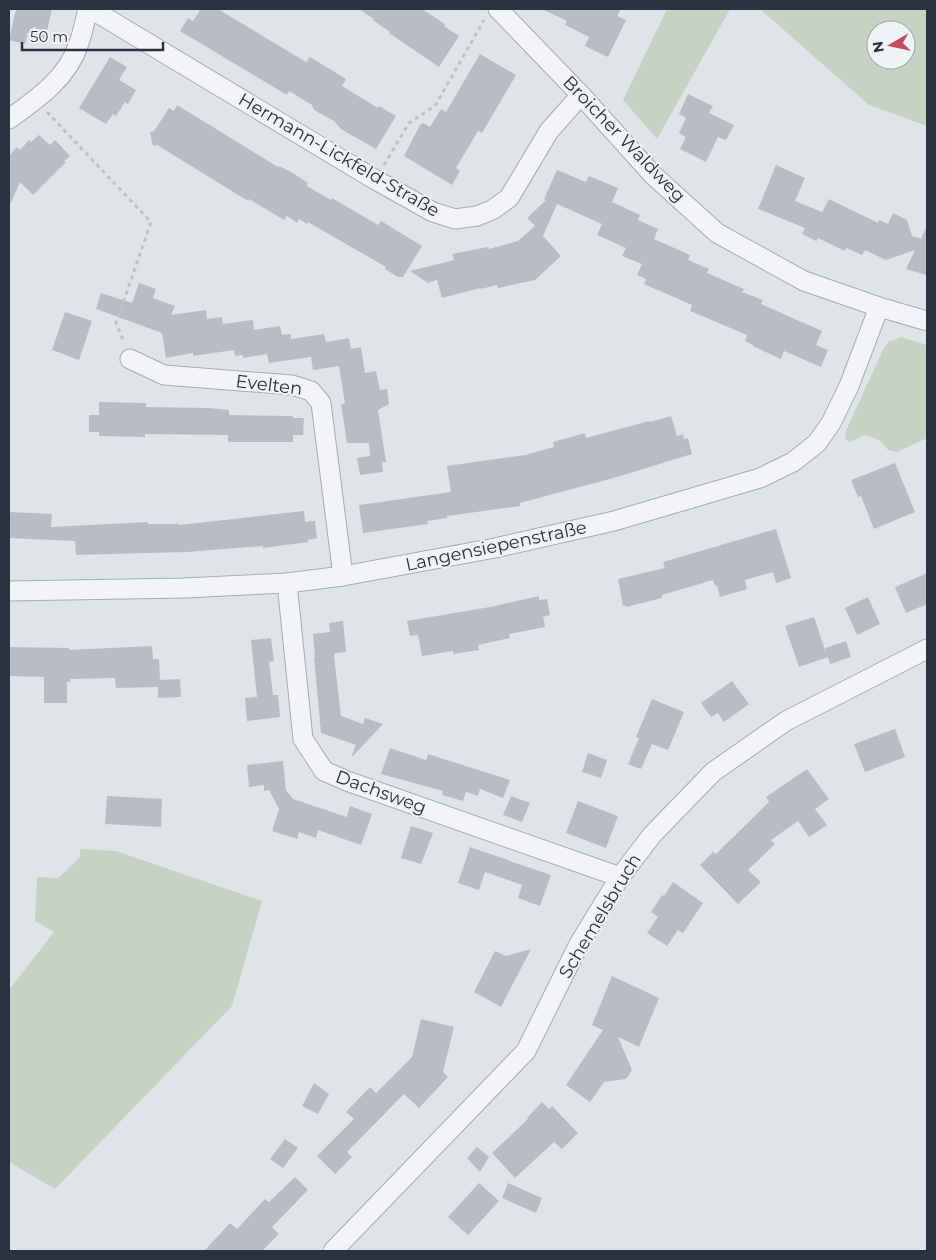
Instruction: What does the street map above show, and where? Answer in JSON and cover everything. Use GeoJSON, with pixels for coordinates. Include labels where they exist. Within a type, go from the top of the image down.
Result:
{"type":"FeatureCollection","features":[{"type":"Feature","properties":{"kind":"street"},"geometry":{"type":"LineString","coordinates":[[9,119],[36,100],[56,82],[79,44],[90,9]]}},
{"type":"Feature","properties":{"kind":"street","name":"Hermann-Lickfeld-Straße"},"geometry":{"type":"LineString","coordinates":[[90,9],[374,179],[433,212],[455,219],[477,216],[492,210],[509,198],[549,132],[581,95]]}},
{"type":"Feature","properties":{"kind":"street","name":"Broicher Waldweg"},"geometry":{"type":"LineString","coordinates":[[492,13],[581,95],[653,175],[718,233],[804,281],[879,307],[927,321]]}},
{"type":"Feature","properties":{"kind":"street","name":"Langensiepenstraße"},"geometry":{"type":"LineString","coordinates":[[9,591],[184,588],[287,583],[343,576],[495,548],[614,522],[760,478],[793,462],[817,443],[831,423],[849,386],[879,307]]}},
{"type":"Feature","properties":{"kind":"street","name":"Evelten"},"geometry":{"type":"LineString","coordinates":[[130,359],[164,375],[292,385],[311,391],[321,403],[343,576]]}},
{"type":"Feature","properties":{"kind":"street","name":"Dachsweg"},"geometry":{"type":"LineString","coordinates":[[287,583],[303,739],[324,771],[347,781],[620,877]]}},
{"type":"Feature","properties":{"kind":"street","name":"Schemelsbruch"},"geometry":{"type":"LineString","coordinates":[[333,1251],[526,1050],[579,944],[620,877],[652,835],[713,772],[786,721],[927,649]]}},
{"type":"Feature","properties":{"kind":"path"},"geometry":{"type":"LineString","coordinates":[[374,179],[409,124],[435,106],[492,13]]}},
{"type":"Feature","properties":{"kind":"path"},"geometry":{"type":"LineString","coordinates":[[36,100],[151,222],[116,323],[130,359]]}},
{"type":"Feature","properties":{"kind":"green space"},"geometry":{"type":"Polygon","coordinates":[[[667,9],[730,9],[657,139],[623,100],[667,9]]]}},
{"type":"Feature","properties":{"kind":"green space"},"geometry":{"type":"Polygon","coordinates":[[[760,9],[927,9],[927,126],[869,105],[760,9]]]}},
{"type":"Feature","properties":{"kind":"green space"},"geometry":{"type":"Polygon","coordinates":[[[901,337],[927,345],[927,438],[897,452],[888,450],[881,441],[869,436],[863,436],[849,442],[846,440],[845,433],[882,352],[888,342],[901,337]]]}},
{"type":"Feature","properties":{"kind":"green space"},"geometry":{"type":"Polygon","coordinates":[[[80,849],[116,851],[262,901],[232,1006],[55,1189],[9,1162],[9,990],[54,932],[35,921],[37,877],[58,878],[80,857],[80,849]]]}},
{"type":"Feature","properties":{"kind":"building"},"geometry":{"type":"Polygon","coordinates":[[[16,9],[52,9],[45,40],[27,36],[25,44],[9,40],[16,9]]]}},
{"type":"Feature","properties":{"kind":"building"},"geometry":{"type":"Polygon","coordinates":[[[201,9],[218,9],[306,62],[310,57],[346,79],[342,86],[378,108],[379,106],[396,116],[376,149],[341,129],[334,121],[314,110],[312,105],[289,91],[287,95],[180,31],[188,18],[193,21],[201,9]]]}},
{"type":"Feature","properties":{"kind":"building"},"geometry":{"type":"Polygon","coordinates":[[[359,9],[422,9],[459,36],[439,67],[389,33],[374,19],[359,9]]]}},
{"type":"Feature","properties":{"kind":"building"},"geometry":{"type":"Polygon","coordinates":[[[542,9],[621,9],[617,16],[626,20],[608,57],[585,46],[589,37],[565,25],[567,21],[542,9]]]}},
{"type":"Feature","properties":{"kind":"building"},"geometry":{"type":"Polygon","coordinates":[[[480,54],[516,75],[482,133],[478,131],[456,168],[460,171],[452,185],[404,156],[420,125],[423,123],[430,127],[441,109],[446,112],[480,54]]]}},
{"type":"Feature","properties":{"kind":"building"},"geometry":{"type":"Polygon","coordinates":[[[110,57],[127,67],[119,80],[136,90],[128,104],[125,102],[116,116],[113,114],[106,124],[79,108],[110,57]]]}},
{"type":"Feature","properties":{"kind":"building"},"geometry":{"type":"Polygon","coordinates":[[[688,94],[713,106],[709,113],[734,125],[726,140],[718,137],[706,162],[680,149],[686,137],[679,133],[686,118],[679,114],[688,94]]]}},
{"type":"Feature","properties":{"kind":"building"},"geometry":{"type":"Polygon","coordinates":[[[177,105],[278,167],[291,172],[308,183],[307,186],[331,200],[332,198],[378,225],[381,221],[422,246],[403,277],[398,277],[385,269],[386,267],[308,222],[307,224],[299,219],[297,223],[287,216],[284,220],[249,199],[248,201],[157,145],[153,146],[150,132],[154,131],[169,108],[174,111],[177,105]]]}},
{"type":"Feature","properties":{"kind":"building"},"geometry":{"type":"Polygon","coordinates":[[[39,135],[50,145],[55,140],[70,156],[33,195],[20,182],[9,207],[9,156],[17,147],[20,150],[29,140],[31,142],[39,135]]]}},
{"type":"Feature","properties":{"kind":"building"},"geometry":{"type":"Polygon","coordinates":[[[776,165],[805,178],[795,201],[822,212],[829,199],[878,223],[879,220],[888,224],[893,213],[907,220],[912,236],[921,239],[927,225],[927,275],[906,269],[915,250],[886,260],[865,250],[862,255],[846,248],[845,251],[818,238],[816,241],[802,234],[805,228],[758,209],[776,165]]]}},
{"type":"Feature","properties":{"kind":"building"},"geometry":{"type":"Polygon","coordinates":[[[557,170],[586,182],[589,176],[618,188],[612,202],[640,215],[638,220],[658,229],[654,239],[690,255],[688,260],[709,269],[707,273],[744,289],[742,292],[763,300],[761,304],[822,331],[816,345],[828,350],[821,367],[784,351],[781,359],[753,346],[745,341],[747,335],[690,311],[692,305],[644,284],[646,279],[637,275],[642,264],[622,256],[626,248],[597,235],[602,224],[557,204],[543,236],[561,256],[535,280],[498,288],[497,285],[481,288],[442,298],[437,280],[428,283],[410,271],[454,260],[452,254],[488,247],[489,249],[518,241],[535,226],[527,218],[546,200],[544,199],[557,170]]]}},
{"type":"Feature","properties":{"kind":"building"},"geometry":{"type":"Polygon","coordinates":[[[139,283],[156,289],[153,298],[175,306],[171,315],[206,310],[207,319],[222,317],[223,324],[253,320],[254,330],[280,326],[282,335],[291,334],[291,339],[324,334],[326,342],[349,338],[351,349],[361,347],[365,373],[376,371],[380,390],[387,389],[389,404],[378,410],[386,462],[382,462],[383,472],[360,475],[357,458],[370,456],[369,443],[347,443],[341,404],[345,404],[339,366],[313,370],[311,357],[269,363],[267,354],[243,358],[243,355],[235,356],[234,350],[193,356],[193,353],[166,358],[162,333],[96,309],[101,293],[132,303],[139,283]]]}},
{"type":"Feature","properties":{"kind":"building"},"geometry":{"type":"Polygon","coordinates":[[[65,312],[92,321],[79,360],[52,350],[65,312]]]}},
{"type":"Feature","properties":{"kind":"building"},"geometry":{"type":"Polygon","coordinates":[[[99,402],[146,403],[146,407],[229,410],[229,415],[293,416],[293,418],[304,418],[303,435],[293,435],[293,442],[228,442],[228,435],[145,434],[145,437],[99,436],[99,432],[89,432],[89,415],[99,415],[99,402]]]}},
{"type":"Feature","properties":{"kind":"building"},"geometry":{"type":"Polygon","coordinates":[[[671,416],[677,436],[683,434],[684,439],[688,438],[692,454],[617,477],[520,503],[520,506],[447,516],[447,518],[427,521],[428,524],[363,533],[359,505],[451,492],[447,466],[525,455],[554,447],[553,442],[585,433],[586,438],[671,416]]]}},
{"type":"Feature","properties":{"kind":"building"},"geometry":{"type":"Polygon","coordinates":[[[895,463],[915,512],[874,529],[861,496],[858,497],[851,480],[895,463]]]}},
{"type":"Feature","properties":{"kind":"building"},"geometry":{"type":"Polygon","coordinates":[[[304,511],[305,522],[315,521],[317,538],[308,540],[308,542],[263,548],[263,546],[187,552],[76,555],[75,541],[9,538],[9,512],[52,514],[51,527],[148,522],[148,524],[179,525],[304,511]]]}},
{"type":"Feature","properties":{"kind":"building"},"geometry":{"type":"Polygon","coordinates":[[[776,529],[791,578],[776,583],[773,572],[745,580],[747,589],[720,597],[717,585],[715,586],[713,580],[662,595],[662,598],[626,607],[625,605],[623,606],[618,579],[665,568],[663,562],[776,529]]]}},
{"type":"Feature","properties":{"kind":"building"},"geometry":{"type":"Polygon","coordinates":[[[927,573],[927,604],[906,613],[895,587],[927,573]]]}},
{"type":"Feature","properties":{"kind":"building"},"geometry":{"type":"Polygon","coordinates":[[[539,596],[539,600],[547,599],[550,615],[543,617],[545,627],[509,634],[510,638],[478,645],[479,650],[453,654],[453,651],[422,656],[418,635],[410,636],[407,621],[490,607],[539,596]]]}},
{"type":"Feature","properties":{"kind":"building"},"geometry":{"type":"Polygon","coordinates":[[[868,597],[880,624],[857,635],[845,608],[868,597]]]}},
{"type":"Feature","properties":{"kind":"building"},"geometry":{"type":"Polygon","coordinates":[[[814,617],[827,656],[825,648],[846,641],[851,657],[830,664],[828,657],[799,667],[785,626],[814,617]]]}},
{"type":"Feature","properties":{"kind":"building"},"geometry":{"type":"Polygon","coordinates":[[[343,621],[346,652],[335,653],[334,656],[341,716],[363,724],[365,718],[383,724],[351,758],[356,745],[321,733],[314,658],[313,634],[330,632],[329,623],[343,621]]]}},
{"type":"Feature","properties":{"kind":"building"},"geometry":{"type":"Polygon","coordinates":[[[271,638],[274,661],[269,662],[273,695],[278,695],[280,717],[247,721],[245,698],[257,697],[251,640],[271,638]]]}},
{"type":"Feature","properties":{"kind":"building"},"geometry":{"type":"Polygon","coordinates":[[[152,646],[153,659],[159,659],[160,680],[180,679],[181,697],[158,698],[158,687],[116,688],[115,678],[70,679],[70,682],[67,682],[67,703],[44,703],[44,677],[9,676],[9,647],[69,648],[69,650],[152,646]]]}},
{"type":"Feature","properties":{"kind":"building"},"geometry":{"type":"Polygon","coordinates":[[[732,681],[749,704],[724,722],[718,713],[711,717],[701,703],[732,681]]]}},
{"type":"Feature","properties":{"kind":"building"},"geometry":{"type":"Polygon","coordinates":[[[652,699],[684,712],[668,750],[652,744],[641,769],[628,764],[639,738],[636,737],[652,699]]]}},
{"type":"Feature","properties":{"kind":"building"},"geometry":{"type":"Polygon","coordinates":[[[895,729],[905,757],[865,772],[854,744],[895,729]]]}},
{"type":"Feature","properties":{"kind":"building"},"geometry":{"type":"Polygon","coordinates":[[[390,748],[426,760],[428,754],[510,780],[503,798],[480,789],[478,796],[466,792],[463,801],[442,795],[443,791],[381,774],[390,748]]]}},
{"type":"Feature","properties":{"kind":"building"},"geometry":{"type":"Polygon","coordinates":[[[588,753],[607,760],[601,778],[582,772],[588,753]]]}},
{"type":"Feature","properties":{"kind":"building"},"geometry":{"type":"Polygon","coordinates":[[[283,761],[286,790],[293,799],[347,817],[350,806],[372,814],[361,845],[318,830],[316,838],[299,832],[297,839],[272,831],[279,809],[269,790],[264,791],[264,785],[249,787],[247,765],[283,761]]]}},
{"type":"Feature","properties":{"kind":"building"},"geometry":{"type":"Polygon","coordinates":[[[807,769],[829,799],[815,809],[827,825],[809,837],[798,821],[771,840],[775,844],[748,870],[761,882],[738,904],[700,865],[713,852],[716,854],[769,802],[766,797],[807,769]]]}},
{"type":"Feature","properties":{"kind":"building"},"geometry":{"type":"Polygon","coordinates":[[[107,796],[162,799],[161,827],[105,824],[107,796]]]}},
{"type":"Feature","properties":{"kind":"building"},"geometry":{"type":"Polygon","coordinates":[[[511,796],[530,803],[522,822],[503,815],[511,796]]]}},
{"type":"Feature","properties":{"kind":"building"},"geometry":{"type":"Polygon","coordinates":[[[578,801],[618,816],[606,848],[566,833],[578,801]]]}},
{"type":"Feature","properties":{"kind":"building"},"geometry":{"type":"Polygon","coordinates":[[[411,826],[433,833],[421,864],[401,858],[411,826]]]}},
{"type":"Feature","properties":{"kind":"building"},"geometry":{"type":"Polygon","coordinates":[[[470,847],[551,875],[540,906],[518,898],[522,885],[485,872],[479,890],[458,883],[470,847]]]}},
{"type":"Feature","properties":{"kind":"building"},"geometry":{"type":"Polygon","coordinates":[[[673,882],[703,903],[683,933],[678,930],[667,946],[647,933],[658,917],[651,912],[673,882]]]}},
{"type":"Feature","properties":{"kind":"building"},"geometry":{"type":"Polygon","coordinates":[[[531,949],[501,1007],[474,992],[495,951],[506,956],[531,949]]]}},
{"type":"Feature","properties":{"kind":"building"},"geometry":{"type":"Polygon","coordinates":[[[612,976],[659,998],[639,1047],[618,1037],[632,1070],[626,1079],[604,1082],[590,1102],[566,1085],[603,1030],[592,1025],[612,976]]]}},
{"type":"Feature","properties":{"kind":"building"},"geometry":{"type":"Polygon","coordinates":[[[421,1019],[454,1027],[443,1072],[448,1077],[419,1108],[404,1094],[347,1152],[352,1157],[335,1174],[317,1156],[354,1119],[346,1112],[370,1087],[376,1093],[412,1057],[421,1019]]]}},
{"type":"Feature","properties":{"kind":"building"},"geometry":{"type":"Polygon","coordinates":[[[314,1083],[329,1094],[318,1114],[302,1106],[314,1083]]]}},
{"type":"Feature","properties":{"kind":"building"},"geometry":{"type":"Polygon","coordinates":[[[542,1102],[549,1109],[552,1106],[578,1133],[562,1149],[554,1142],[515,1178],[492,1153],[528,1119],[542,1102]]]}},
{"type":"Feature","properties":{"kind":"building"},"geometry":{"type":"Polygon","coordinates":[[[285,1139],[298,1148],[283,1168],[270,1159],[285,1139]]]}},
{"type":"Feature","properties":{"kind":"building"},"geometry":{"type":"Polygon","coordinates":[[[477,1147],[489,1157],[480,1172],[467,1158],[477,1147]]]}},
{"type":"Feature","properties":{"kind":"building"},"geometry":{"type":"Polygon","coordinates":[[[295,1177],[308,1190],[272,1227],[279,1234],[262,1251],[204,1251],[230,1223],[237,1229],[265,1199],[269,1202],[295,1177]]]}},
{"type":"Feature","properties":{"kind":"building"},"geometry":{"type":"Polygon","coordinates":[[[479,1183],[499,1201],[468,1235],[448,1217],[479,1183]]]}},
{"type":"Feature","properties":{"kind":"building"},"geometry":{"type":"Polygon","coordinates":[[[508,1183],[542,1198],[536,1213],[502,1198],[508,1183]]]}}]}
